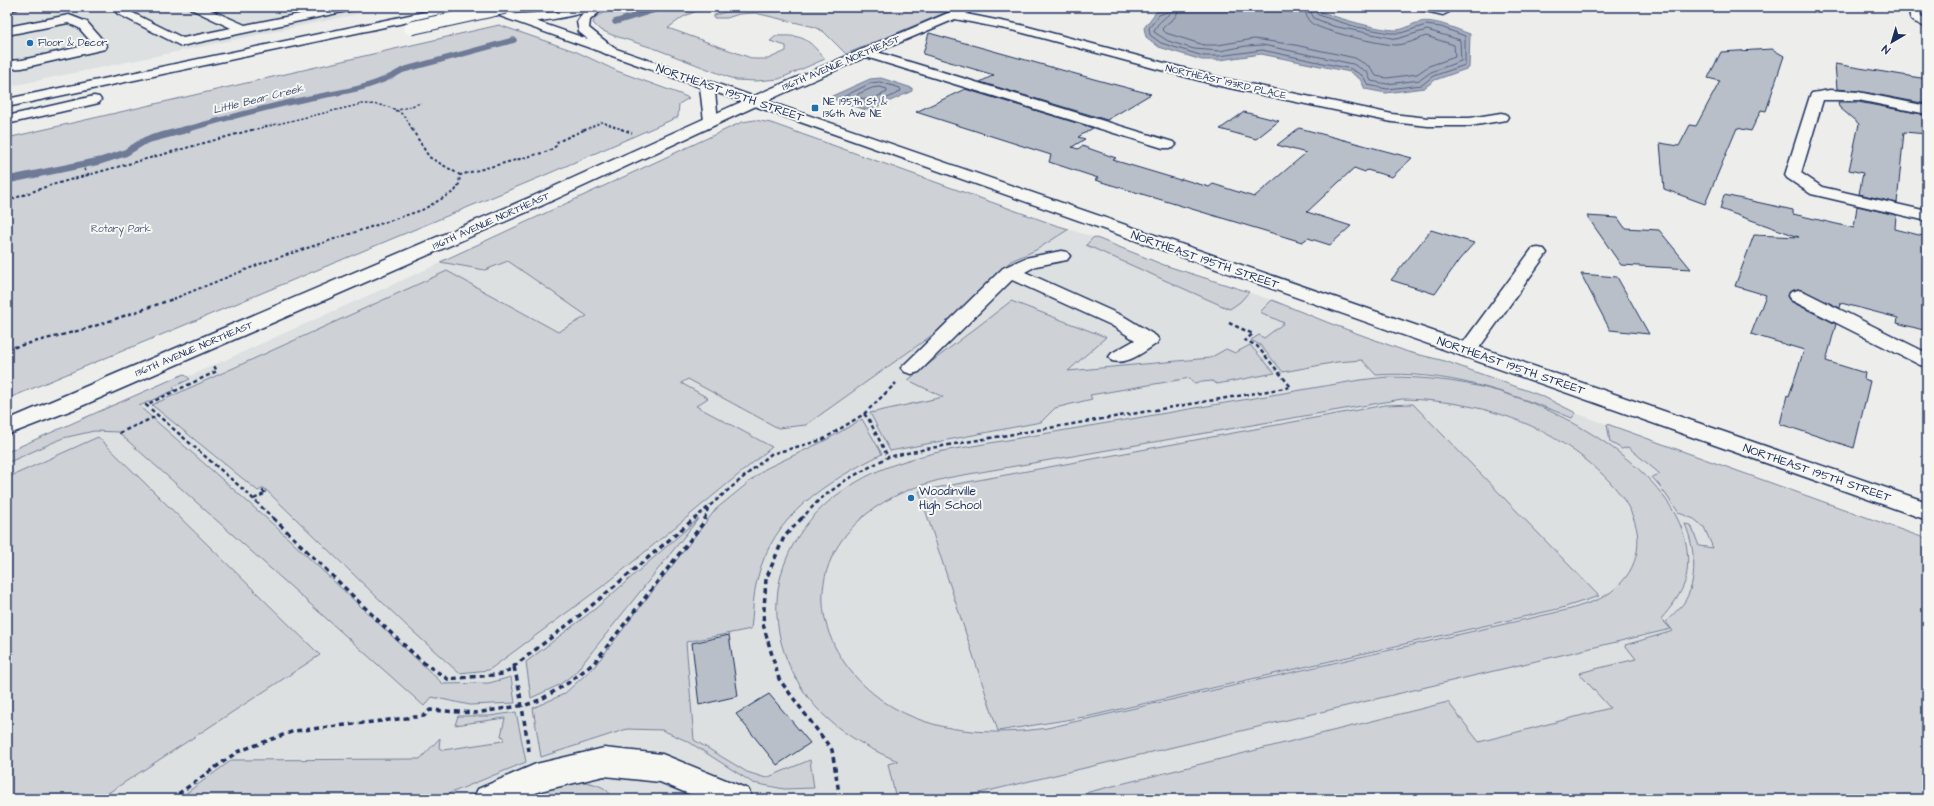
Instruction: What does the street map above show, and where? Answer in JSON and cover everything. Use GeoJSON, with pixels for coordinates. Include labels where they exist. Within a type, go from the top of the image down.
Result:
{"type":"FeatureCollection","features":[{"type":"Feature","properties":{"kind":"main road"},"geometry":{"type":"LineString","coordinates":[[7,8],[13,7]]}},
{"type":"Feature","properties":{"kind":"main road"},"geometry":{"type":"LineString","coordinates":[[131,7],[122,12],[181,42],[352,7]]}},
{"type":"Feature","properties":{"kind":"main road"},"geometry":{"type":"LineString","coordinates":[[195,7],[243,29]]}},
{"type":"Feature","properties":{"kind":"main road"},"geometry":{"type":"LineString","coordinates":[[7,103],[465,7]]}},
{"type":"Feature","properties":{"kind":"main road","name":"NORTHEAST 195TH STREET"},"geometry":{"type":"LineString","coordinates":[[484,7],[1927,511]]}},
{"type":"Feature","properties":{"kind":"main road"},"geometry":{"type":"LineString","coordinates":[[232,69],[506,7]]}},
{"type":"Feature","properties":{"kind":"main road"},"geometry":{"type":"LineString","coordinates":[[517,18],[551,17],[598,7]]}},
{"type":"Feature","properties":{"kind":"main road"},"geometry":{"type":"LineString","coordinates":[[598,7],[585,17],[582,25],[583,29],[610,51]]}},
{"type":"Feature","properties":{"kind":"main road","name":"136TH AVENUE NORTHEAST"},"geometry":{"type":"LineString","coordinates":[[7,428],[197,348],[537,201],[777,91],[972,7]]}},
{"type":"Feature","properties":{"kind":"main road"},"geometry":{"type":"LineString","coordinates":[[1421,7],[1443,12]]}},
{"type":"Feature","properties":{"kind":"main road"},"geometry":{"type":"LineString","coordinates":[[1914,7],[1915,18],[1927,24]]}},
{"type":"Feature","properties":{"kind":"main road","name":"NORTHEAST 193RD PLACE"},"geometry":{"type":"LineString","coordinates":[[954,15],[1017,28],[1220,82],[1392,118],[1428,122],[1470,122],[1501,118]]}},
{"type":"Feature","properties":{"kind":"main road"},"geometry":{"type":"LineString","coordinates":[[7,31],[69,19],[83,25],[101,46],[22,64],[7,65]]}},
{"type":"Feature","properties":{"kind":"main road"},"geometry":{"type":"LineString","coordinates":[[866,53],[1168,145]]}},
{"type":"Feature","properties":{"kind":"main road"},"geometry":{"type":"LineString","coordinates":[[707,85],[709,94],[710,121]]}},
{"type":"Feature","properties":{"kind":"main road"},"geometry":{"type":"LineString","coordinates":[[1927,110],[1830,94],[1817,96],[1793,175],[1817,190],[1927,216]]}},
{"type":"Feature","properties":{"kind":"main road"},"geometry":{"type":"LineString","coordinates":[[7,120],[108,97]]}},
{"type":"Feature","properties":{"kind":"main road"},"geometry":{"type":"LineString","coordinates":[[1467,351],[1538,253]]}},
{"type":"Feature","properties":{"kind":"main road"},"geometry":{"type":"LineString","coordinates":[[912,368],[1010,272],[1031,262],[1062,256]]}},
{"type":"Feature","properties":{"kind":"main road"},"geometry":{"type":"LineString","coordinates":[[1010,272],[1118,321],[1149,340],[1119,357]]}},
{"type":"Feature","properties":{"kind":"main road"},"geometry":{"type":"LineString","coordinates":[[1798,296],[1927,361]]}},
{"type":"Feature","properties":{"kind":"main road"},"geometry":{"type":"LineString","coordinates":[[489,799],[536,778],[604,762],[662,768],[737,799]]}},
{"type":"Feature","properties":{"kind":"path"},"geometry":{"type":"LineString","coordinates":[[395,111],[421,103]]}},
{"type":"Feature","properties":{"kind":"path"},"geometry":{"type":"LineString","coordinates":[[7,200],[48,186],[255,129],[343,107],[362,104],[378,104],[404,116],[409,122],[421,146],[430,157],[460,175],[549,151],[556,146],[557,142],[602,122],[632,134]]}},
{"type":"Feature","properties":{"kind":"path"},"geometry":{"type":"LineString","coordinates":[[84,169],[90,175]]}},
{"type":"Feature","properties":{"kind":"path"},"geometry":{"type":"LineString","coordinates":[[7,349],[89,328],[201,289],[265,262],[422,210],[455,191],[460,184],[460,175]]}},
{"type":"Feature","properties":{"kind":"path"},"geometry":{"type":"LineString","coordinates":[[840,799],[832,750],[779,680],[763,624],[766,579],[784,537],[819,500],[846,480],[888,457],[931,448],[1291,387],[1257,346],[1245,340],[1253,334],[1229,323]]}},
{"type":"Feature","properties":{"kind":"path"},"geometry":{"type":"LineString","coordinates":[[197,348],[209,359],[217,371],[146,405],[254,499],[393,636],[424,663],[448,679],[504,674],[584,612],[771,454],[822,440],[864,414],[912,368]]}},
{"type":"Feature","properties":{"kind":"path"},"geometry":{"type":"LineString","coordinates":[[864,414],[868,418],[888,457]]}},
{"type":"Feature","properties":{"kind":"path"},"geometry":{"type":"LineString","coordinates":[[119,433],[157,416]]}},
{"type":"Feature","properties":{"kind":"path"},"geometry":{"type":"LineString","coordinates":[[254,499],[266,493],[261,490]]}},
{"type":"Feature","properties":{"kind":"path"},"geometry":{"type":"LineString","coordinates":[[171,799],[237,752],[294,731],[424,716],[430,710],[475,713],[523,705],[540,700],[568,683],[594,663],[704,522],[709,507]]}},
{"type":"Feature","properties":{"kind":"path"},"geometry":{"type":"LineString","coordinates":[[514,667],[523,705],[525,733],[529,752]]}},
{"type":"Feature","properties":{"kind":"shaded area"},"geometry":{"type":"Polygon","coordinates":[[[392,7],[7,87],[7,8],[392,7]]]}},
{"type":"Feature","properties":{"kind":"shaded area","name":"Woodinville High School"},"geometry":{"type":"Polygon","coordinates":[[[771,123],[1055,225],[1094,237],[1164,265],[1272,300],[1408,352],[1445,361],[1542,396],[1576,413],[1927,539],[1927,799],[7,799],[7,458],[747,125],[771,123]]]}},
{"type":"Feature","properties":{"kind":"green space"},"geometry":{"type":"Polygon","coordinates":[[[624,7],[705,7],[683,17],[668,28],[754,59],[768,59],[786,51],[786,46],[770,41],[776,36],[799,37],[814,46],[825,59],[779,79],[756,81],[736,80],[656,49],[612,35],[599,29],[593,23],[595,17],[624,7]]]}},
{"type":"Feature","properties":{"kind":"green space"},"geometry":{"type":"Polygon","coordinates":[[[729,7],[959,7],[846,54],[824,32],[815,27],[755,13],[739,14],[727,18],[714,18],[714,15],[730,11],[729,7]]]}},
{"type":"Feature","properties":{"kind":"green space","name":"Rotary Park"},"geometry":{"type":"Polygon","coordinates":[[[499,25],[577,52],[617,71],[689,98],[679,104],[678,117],[543,176],[7,399],[7,138],[499,25]]]}},
{"type":"Feature","properties":{"kind":"green space"},"geometry":{"type":"Polygon","coordinates":[[[755,120],[771,123],[1069,229],[1036,250],[1011,261],[935,333],[806,425],[778,428],[688,379],[681,383],[708,398],[696,406],[772,447],[611,580],[489,670],[459,673],[408,627],[264,488],[258,491],[152,405],[447,271],[558,332],[587,316],[508,261],[485,270],[440,262],[742,122],[755,120]]]}},
{"type":"Feature","properties":{"kind":"green space"},"geometry":{"type":"Polygon","coordinates":[[[1094,237],[1164,265],[1249,292],[1240,302],[1230,309],[1227,308],[1086,245],[1094,237]]]}},
{"type":"Feature","properties":{"kind":"green space"},"geometry":{"type":"Polygon","coordinates":[[[1272,300],[1408,352],[1445,361],[1542,396],[1576,413],[1572,418],[1548,408],[1500,392],[1452,380],[1402,374],[1376,375],[1362,360],[1337,362],[1283,372],[1260,345],[1251,340],[1259,335],[1264,338],[1284,323],[1260,312],[1272,300]]]}},
{"type":"Feature","properties":{"kind":"green space"},"geometry":{"type":"Polygon","coordinates":[[[1011,301],[1106,337],[1068,371],[1210,358],[1226,349],[1235,353],[1250,345],[1275,373],[1217,384],[1212,381],[1193,383],[1190,378],[1090,395],[1092,399],[1055,408],[1041,422],[890,451],[870,413],[943,397],[908,380],[1011,301]]]}},
{"type":"Feature","properties":{"kind":"green space"},"geometry":{"type":"Polygon","coordinates":[[[184,374],[190,379],[173,387],[175,390],[139,406],[275,526],[443,684],[489,683],[511,677],[515,703],[470,705],[432,697],[424,706],[118,432],[94,431],[63,438],[7,463],[7,452],[184,374]]]}},
{"type":"Feature","properties":{"kind":"green space"},"geometry":{"type":"Polygon","coordinates":[[[1387,377],[1435,379],[1498,391],[1541,407],[1571,422],[1602,441],[1632,463],[1657,488],[1676,516],[1687,546],[1686,578],[1684,584],[1676,600],[1661,619],[1671,629],[954,799],[896,799],[888,764],[898,761],[870,748],[831,722],[810,700],[786,659],[778,630],[777,601],[782,573],[792,547],[808,523],[829,501],[855,483],[876,472],[898,463],[943,451],[1360,380],[1387,377]],[[1402,399],[952,477],[905,491],[883,502],[863,517],[842,540],[829,564],[823,589],[824,615],[832,640],[845,663],[863,684],[886,703],[904,713],[944,727],[985,732],[1005,732],[1047,728],[1571,609],[1601,598],[1621,583],[1632,567],[1638,544],[1635,522],[1625,501],[1609,481],[1590,463],[1569,447],[1548,435],[1529,425],[1498,413],[1451,403],[1402,399]]]}},
{"type":"Feature","properties":{"kind":"green space"},"geometry":{"type":"Polygon","coordinates":[[[1413,404],[1599,596],[1562,608],[1090,716],[998,731],[919,491],[1385,405],[1413,404]]]}},
{"type":"Feature","properties":{"kind":"green space"},"geometry":{"type":"Polygon","coordinates":[[[862,419],[882,454],[822,489],[804,503],[775,537],[765,557],[757,580],[751,629],[686,642],[694,740],[747,772],[766,778],[810,760],[814,788],[784,789],[753,783],[689,742],[662,730],[627,729],[541,757],[533,708],[564,694],[594,667],[716,509],[765,469],[828,439],[862,419]]]}},
{"type":"Feature","properties":{"kind":"green space"},"geometry":{"type":"Polygon","coordinates":[[[1607,424],[1927,539],[1927,799],[1061,799],[1448,702],[1479,742],[1610,708],[1579,673],[1636,659],[1625,645],[1673,631],[1666,622],[1683,604],[1688,595],[1693,575],[1693,554],[1685,524],[1691,525],[1699,546],[1713,548],[1704,527],[1694,519],[1679,513],[1652,477],[1660,474],[1628,447],[1622,449],[1610,442],[1607,424]]]}},
{"type":"Feature","properties":{"kind":"green space"},"geometry":{"type":"Polygon","coordinates":[[[98,437],[320,655],[99,799],[7,799],[7,478],[98,437]]]}},
{"type":"Feature","properties":{"kind":"green space"},"geometry":{"type":"Polygon","coordinates":[[[699,518],[575,673],[559,685],[531,698],[526,662],[595,609],[699,518]]]}},
{"type":"Feature","properties":{"kind":"green space"},"geometry":{"type":"Polygon","coordinates":[[[516,712],[526,762],[436,799],[178,799],[232,760],[420,759],[440,738],[439,748],[443,750],[503,741],[504,737],[501,736],[505,718],[455,725],[458,716],[490,716],[516,712]]]}},
{"type":"Feature","properties":{"kind":"green space"},"geometry":{"type":"Polygon","coordinates":[[[572,780],[590,783],[601,787],[610,794],[613,799],[520,799],[538,791],[572,780]]]}},
{"type":"Feature","properties":{"kind":"water"},"geometry":{"type":"Polygon","coordinates":[[[1173,7],[1323,7],[1319,11],[1369,26],[1397,30],[1416,23],[1429,21],[1470,34],[1469,68],[1435,80],[1424,88],[1386,93],[1365,89],[1360,79],[1350,72],[1261,54],[1220,60],[1202,60],[1159,47],[1146,37],[1144,28],[1156,12],[1173,7]]]}},
{"type":"Feature","properties":{"kind":"water"},"geometry":{"type":"Polygon","coordinates":[[[881,78],[912,88],[912,91],[873,109],[866,110],[833,99],[832,96],[870,79],[881,78]]]}},
{"type":"Feature","properties":{"kind":"building"},"geometry":{"type":"Polygon","coordinates":[[[929,33],[1151,94],[1107,120],[980,82],[994,75],[923,54],[929,33]]]}},
{"type":"Feature","properties":{"kind":"building"},"geometry":{"type":"Polygon","coordinates":[[[1772,49],[1784,56],[1766,111],[1761,110],[1751,131],[1737,128],[1705,204],[1664,189],[1660,143],[1679,146],[1690,125],[1696,126],[1720,81],[1708,78],[1721,52],[1772,49]]]}},
{"type":"Feature","properties":{"kind":"building"},"geometry":{"type":"Polygon","coordinates":[[[1835,64],[1927,79],[1927,104],[1858,91],[1837,89],[1835,64]]]}},
{"type":"Feature","properties":{"kind":"building"},"geometry":{"type":"Polygon","coordinates":[[[965,89],[1093,128],[1078,137],[1085,139],[1072,147],[1078,149],[1082,146],[1116,158],[1113,160],[1180,180],[1182,179],[1209,187],[1213,184],[1254,197],[1306,153],[1277,145],[1299,128],[1412,158],[1392,177],[1367,170],[1365,172],[1354,168],[1307,212],[1351,226],[1330,245],[1308,238],[1302,242],[1095,180],[1098,178],[1049,162],[1051,155],[916,112],[965,89]]]}},
{"type":"Feature","properties":{"kind":"building"},"geometry":{"type":"Polygon","coordinates":[[[1838,102],[1858,102],[1927,115],[1927,134],[1904,132],[1897,203],[1859,194],[1863,173],[1849,170],[1859,124],[1839,107],[1838,102]]]}},
{"type":"Feature","properties":{"kind":"building"},"geometry":{"type":"Polygon","coordinates":[[[1244,112],[1279,121],[1256,139],[1220,129],[1244,112]]]}},
{"type":"Feature","properties":{"kind":"building"},"geometry":{"type":"Polygon","coordinates":[[[1724,195],[1793,210],[1793,214],[1854,228],[1857,206],[1896,215],[1895,229],[1927,237],[1927,331],[1897,323],[1898,318],[1841,303],[1840,308],[1798,289],[1791,291],[1787,295],[1790,301],[1836,324],[1826,361],[1865,373],[1864,379],[1870,381],[1854,448],[1780,424],[1787,395],[1789,396],[1804,350],[1751,334],[1766,295],[1735,286],[1754,235],[1799,237],[1720,209],[1724,195]]]}},
{"type":"Feature","properties":{"kind":"building"},"geometry":{"type":"Polygon","coordinates":[[[1587,216],[1618,218],[1625,228],[1659,230],[1691,269],[1621,265],[1587,216]]]}},
{"type":"Feature","properties":{"kind":"building"},"geometry":{"type":"Polygon","coordinates":[[[1431,230],[1474,243],[1459,260],[1435,294],[1391,280],[1431,230]]]}},
{"type":"Feature","properties":{"kind":"building"},"geometry":{"type":"Polygon","coordinates":[[[1581,274],[1617,277],[1649,334],[1610,330],[1581,274]]]}},
{"type":"Feature","properties":{"kind":"building"},"geometry":{"type":"Polygon","coordinates":[[[729,635],[738,696],[699,705],[692,643],[729,635]]]}},
{"type":"Feature","properties":{"kind":"building"},"geometry":{"type":"Polygon","coordinates":[[[769,694],[810,743],[777,765],[736,714],[769,694]]]}},
{"type":"Feature","properties":{"kind":"waterway","name":"Little Bear Creek"},"geometry":{"type":"LineString","coordinates":[[615,22],[664,7]]}},
{"type":"Feature","properties":{"kind":"waterway","name":"Little Bear Creek"},"geometry":{"type":"LineString","coordinates":[[184,130],[268,108],[364,87],[390,77],[403,70],[514,40]]}},
{"type":"Feature","properties":{"kind":"waterway","name":"Little Bear Creek"},"geometry":{"type":"LineString","coordinates":[[7,180],[100,161],[125,153],[146,140],[188,129]]}},
{"type":"Feature","properties":{"kind":"place","name":"Floor & Decor"},"geometry":{"type":"Point","coordinates":[30,43]}},
{"type":"Feature","properties":{"kind":"place","name":"NE 195th St & 136th Ave NE"},"geometry":{"type":"Point","coordinates":[815,108]}},
{"type":"Feature","properties":{"kind":"place","name":"Woodinville High School"},"geometry":{"type":"Point","coordinates":[911,498]}}]}
